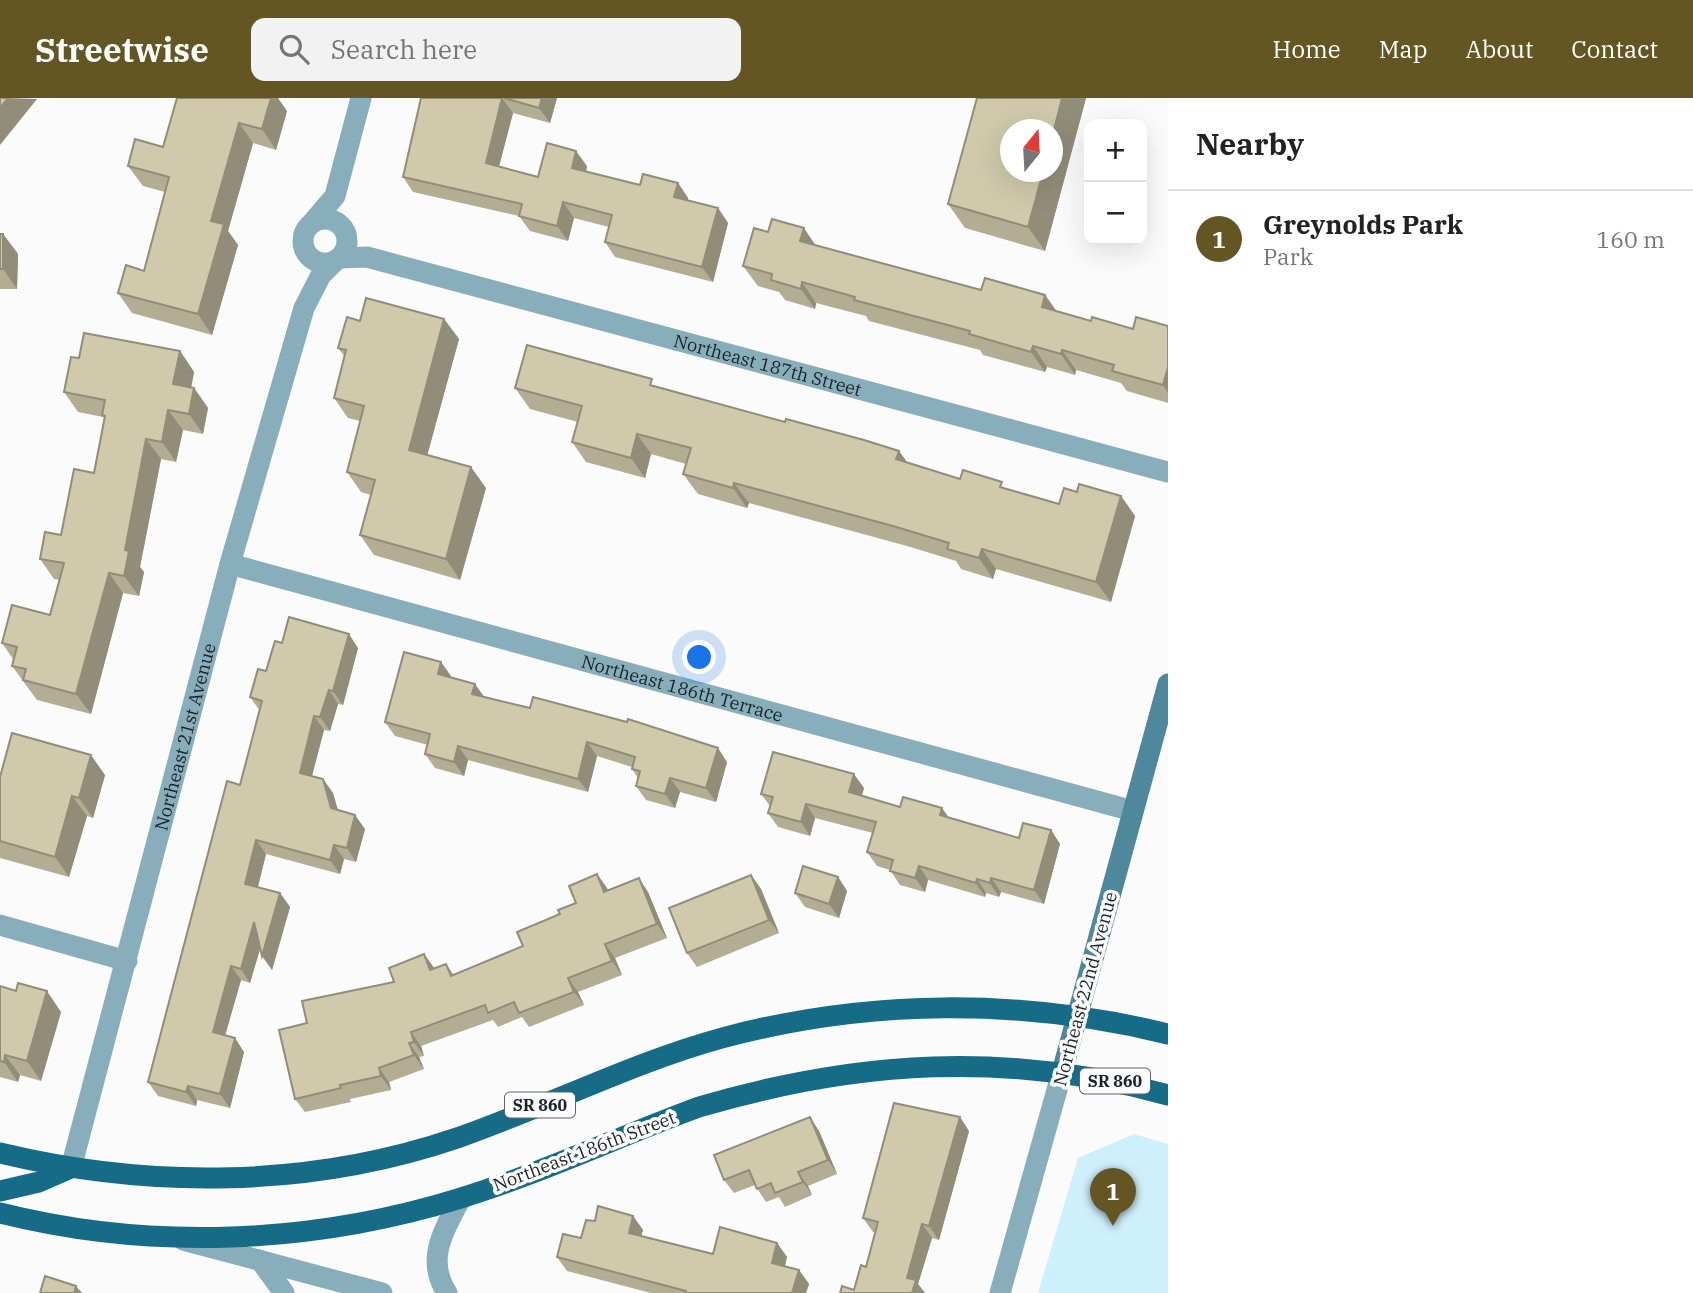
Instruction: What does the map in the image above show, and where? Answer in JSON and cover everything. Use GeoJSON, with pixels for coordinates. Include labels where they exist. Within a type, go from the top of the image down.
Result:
{"type":"FeatureCollection","features":[{"type":"Feature","properties":{"kind":"main road","name":"SR 860"},"geometry":{"type":"LineString","coordinates":[[0,1153],[71,1168],[151,1177],[269,1176],[341,1167],[457,1138],[636,1067],[760,1029],[884,1009],[990,1008],[1077,1015],[1168,1034]]}},
{"type":"Feature","properties":{"kind":"main road","name":"Northeast 186th Street"},"geometry":{"type":"LineString","coordinates":[[2,1219],[174,1237],[279,1234],[376,1220],[461,1198],[699,1107],[803,1081],[917,1067],[1018,1066],[1111,1080],[1168,1095]]}},
{"type":"Feature","properties":{"kind":"main road"},"geometry":{"type":"LineString","coordinates":[[0,1191],[39,1182],[71,1168]]}},
{"type":"Feature","properties":{"kind":"street"},"geometry":{"type":"LineString","coordinates":[[335,196],[345,232],[346,249],[338,259],[314,261],[304,250],[304,235],[335,196],[361,98]]}},
{"type":"Feature","properties":{"kind":"street"},"geometry":{"type":"LineString","coordinates":[[312,223],[332,220],[367,257]]}},
{"type":"Feature","properties":{"kind":"street","name":"Northeast 21st Avenue"},"geometry":{"type":"LineString","coordinates":[[304,250],[304,308]]}},
{"type":"Feature","properties":{"kind":"street","name":"Northeast 187th Street"},"geometry":{"type":"LineString","coordinates":[[338,259],[367,257],[1168,472]]}},
{"type":"Feature","properties":{"kind":"street","name":"Northeast 21st Avenue"},"geometry":{"type":"LineString","coordinates":[[71,1168],[230,564],[304,308],[321,275],[338,259]]}},
{"type":"Feature","properties":{"kind":"street","name":"Northeast 186th Terrace"},"geometry":{"type":"LineString","coordinates":[[230,564],[1133,811]]}},
{"type":"Feature","properties":{"kind":"street","name":"Northeast 22nd Avenue"},"geometry":{"type":"LineString","coordinates":[[1000,1293],[1168,684]]}},
{"type":"Feature","properties":{"kind":"street"},"geometry":{"type":"LineString","coordinates":[[0,925],[127,961]]}},
{"type":"Feature","properties":{"kind":"street"},"geometry":{"type":"LineString","coordinates":[[447,1293],[436,1268],[437,1249],[461,1198]]}},
{"type":"Feature","properties":{"kind":"street"},"geometry":{"type":"LineString","coordinates":[[174,1237],[377,1293]]}},
{"type":"Feature","properties":{"kind":"street"},"geometry":{"type":"LineString","coordinates":[[260,1260],[284,1293]]}},
{"type":"Feature","properties":{"kind":"shaded area"},"geometry":{"type":"Polygon","coordinates":[[[1134,1134],[1168,1144],[1168,1293],[1038,1293],[1078,1158],[1134,1134]]]}},
{"type":"Feature","properties":{"kind":"building"},"geometry":{"type":"Polygon","coordinates":[[[0,98],[8,98],[0,108],[0,98]]]}},
{"type":"Feature","properties":{"kind":"building"},"geometry":{"type":"Polygon","coordinates":[[[177,98],[271,98],[262,129],[239,123],[211,221],[224,224],[198,314],[118,293],[126,265],[144,271],[169,177],[128,166],[135,139],[163,147],[177,98]]]}},
{"type":"Feature","properties":{"kind":"building"},"geometry":{"type":"Polygon","coordinates":[[[421,98],[502,98],[486,163],[538,177],[547,143],[576,151],[572,168],[640,185],[643,174],[678,183],[674,197],[718,208],[702,267],[605,242],[612,215],[563,202],[557,226],[519,216],[522,204],[403,177],[421,98]]]}},
{"type":"Feature","properties":{"kind":"building"},"geometry":{"type":"Polygon","coordinates":[[[504,98],[542,98],[539,108],[504,98]]]}},
{"type":"Feature","properties":{"kind":"building"},"geometry":{"type":"Polygon","coordinates":[[[977,98],[1062,98],[1057,119],[1000,119],[1000,182],[1040,182],[1028,227],[948,204],[977,98]]]}},
{"type":"Feature","properties":{"kind":"building"},"geometry":{"type":"Polygon","coordinates":[[[772,219],[804,228],[800,241],[981,290],[985,278],[1045,295],[1042,307],[1091,321],[1092,317],[1133,329],[1136,317],[1168,326],[1168,367],[1163,385],[1112,371],[1114,365],[1062,350],[1061,354],[1033,346],[1031,352],[969,334],[970,331],[854,300],[855,297],[802,282],[801,289],[771,280],[772,274],[743,266],[754,228],[768,232],[772,219]]]}},
{"type":"Feature","properties":{"kind":"building"},"geometry":{"type":"Polygon","coordinates":[[[0,234],[3,234],[3,269],[0,269],[0,234]]]}},
{"type":"Feature","properties":{"kind":"building"},"geometry":{"type":"Polygon","coordinates":[[[366,298],[444,319],[409,450],[471,467],[446,559],[360,535],[375,480],[347,472],[364,406],[334,398],[346,350],[338,348],[347,317],[360,321],[366,298]]]}},
{"type":"Feature","properties":{"kind":"building"},"geometry":{"type":"Polygon","coordinates":[[[84,333],[180,351],[173,384],[194,388],[189,414],[168,410],[162,442],[146,439],[125,550],[129,551],[124,576],[109,573],[76,694],[23,680],[26,669],[12,666],[17,647],[2,643],[12,605],[50,615],[64,563],[40,559],[45,532],[61,535],[74,469],[94,473],[105,416],[102,415],[105,400],[64,392],[71,357],[79,358],[84,333]]]}},
{"type":"Feature","properties":{"kind":"building"},"geometry":{"type":"Polygon","coordinates":[[[527,345],[652,379],[650,385],[785,422],[786,419],[864,440],[899,451],[896,459],[960,479],[963,470],[1002,482],[1000,487],[1059,504],[1064,488],[1077,492],[1079,484],[1121,496],[1096,582],[982,549],[979,558],[947,549],[949,543],[893,526],[734,483],[733,488],[683,474],[691,448],[637,434],[631,458],[572,442],[582,406],[515,388],[527,345]]]}},
{"type":"Feature","properties":{"kind":"building"},"geometry":{"type":"Polygon","coordinates":[[[289,617],[349,634],[333,691],[329,690],[320,717],[314,716],[300,773],[323,779],[331,808],[355,815],[347,848],[334,845],[330,860],[256,840],[245,884],[280,893],[262,956],[254,922],[241,969],[231,966],[213,1032],[235,1038],[220,1094],[188,1086],[186,1092],[148,1082],[227,781],[240,785],[262,701],[250,697],[258,669],[266,671],[275,641],[282,643],[289,617]]]}},
{"type":"Feature","properties":{"kind":"building"},"geometry":{"type":"Polygon","coordinates":[[[404,652],[441,662],[438,674],[475,684],[472,694],[530,708],[533,697],[627,722],[628,719],[718,748],[706,788],[670,778],[665,794],[636,786],[640,771],[632,769],[635,757],[587,742],[578,779],[458,746],[454,762],[425,754],[430,734],[385,722],[404,652]]]}},
{"type":"Feature","properties":{"kind":"building"},"geometry":{"type":"Polygon","coordinates":[[[12,733],[91,755],[79,798],[72,796],[55,857],[0,841],[0,777],[12,733]]]}},
{"type":"Feature","properties":{"kind":"building"},"geometry":{"type":"Polygon","coordinates":[[[773,752],[854,774],[849,792],[900,807],[903,797],[942,808],[940,815],[1019,838],[1023,823],[1051,830],[1034,890],[991,878],[990,883],[977,879],[976,883],[919,866],[915,878],[890,871],[893,860],[867,852],[876,822],[806,804],[801,822],[768,813],[773,797],[761,794],[773,752]]]}},
{"type":"Feature","properties":{"kind":"building"},"geometry":{"type":"Polygon","coordinates":[[[803,866],[838,877],[829,904],[795,893],[803,866]]]}},
{"type":"Feature","properties":{"kind":"building"},"geometry":{"type":"Polygon","coordinates":[[[597,874],[604,892],[639,878],[657,924],[605,944],[612,961],[568,978],[574,992],[519,1013],[514,1002],[488,1013],[485,1005],[411,1032],[414,1042],[409,1043],[414,1055],[379,1068],[381,1076],[295,1099],[279,1030],[307,1023],[302,1001],[394,982],[389,968],[424,954],[430,970],[446,964],[451,976],[523,946],[517,932],[560,914],[558,910],[576,903],[569,886],[597,874]]]}},
{"type":"Feature","properties":{"kind":"building"},"geometry":{"type":"Polygon","coordinates":[[[751,875],[769,920],[687,953],[669,908],[751,875]]]}},
{"type":"Feature","properties":{"kind":"building"},"geometry":{"type":"Polygon","coordinates":[[[18,983],[47,991],[27,1061],[5,1055],[4,1062],[0,1061],[0,986],[16,991],[18,983]]]}},
{"type":"Feature","properties":{"kind":"building"},"geometry":{"type":"Polygon","coordinates":[[[894,1103],[960,1117],[929,1226],[922,1224],[907,1278],[916,1280],[912,1293],[840,1293],[842,1286],[854,1290],[861,1265],[866,1267],[878,1222],[863,1218],[894,1103]]]}},
{"type":"Feature","properties":{"kind":"building"},"geometry":{"type":"Polygon","coordinates":[[[810,1117],[828,1160],[798,1172],[803,1182],[775,1193],[771,1183],[757,1189],[749,1170],[724,1180],[714,1155],[810,1117]]]}},
{"type":"Feature","properties":{"kind":"building"},"geometry":{"type":"Polygon","coordinates":[[[598,1206],[633,1216],[629,1233],[713,1254],[720,1227],[777,1243],[772,1263],[799,1270],[792,1293],[685,1293],[686,1291],[557,1257],[563,1234],[581,1238],[586,1220],[595,1221],[598,1206]]]}},
{"type":"Feature","properties":{"kind":"building"},"geometry":{"type":"Polygon","coordinates":[[[45,1276],[76,1286],[74,1293],[40,1293],[45,1276]]]}},
{"type":"Feature","properties":{"kind":"place","name":"Greynolds Park"},"geometry":{"type":"Point","coordinates":[1113,1226]}}]}
